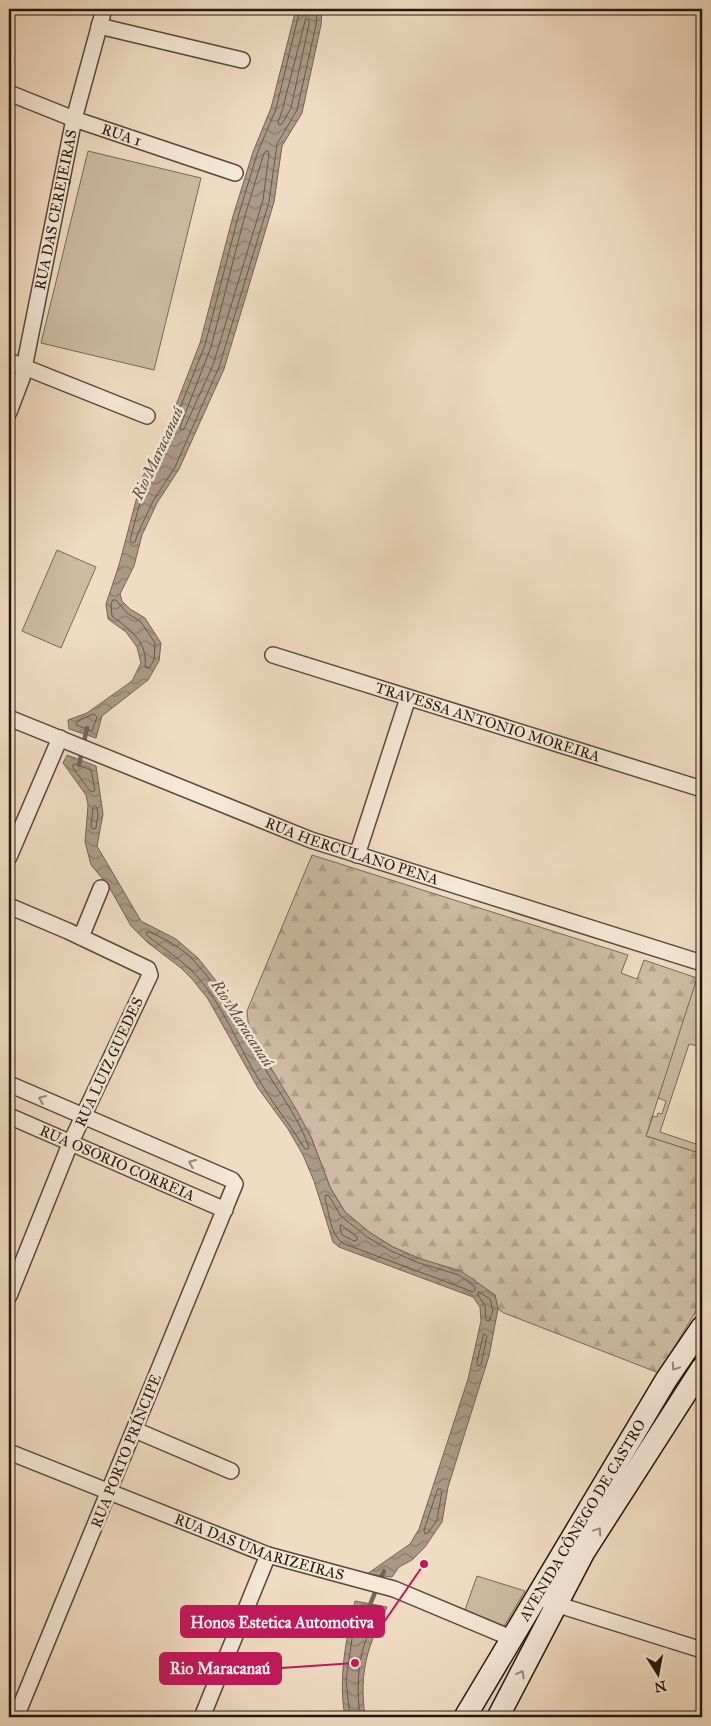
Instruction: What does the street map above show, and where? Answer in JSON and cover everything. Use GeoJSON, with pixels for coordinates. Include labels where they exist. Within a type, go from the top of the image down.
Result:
{"type":"FeatureCollection","features":[{"type":"Feature","properties":{"kind":"main road","name":"AVENIDA CÔNEGO DE CASTRO"},"geometry":{"type":"LineString","coordinates":[[465,1717],[666,1380],[702,1327]]}},
{"type":"Feature","properties":{"kind":"main road","name":"AVENIDA CÔNEGO DE CASTRO"},"geometry":{"type":"LineString","coordinates":[[498,1717],[584,1552],[699,1380]]}},
{"type":"Feature","properties":{"kind":"street","name":"RUA DAS CEREJEIRAS"},"geometry":{"type":"LineString","coordinates":[[9,412],[22,378],[74,119],[104,9]]}},
{"type":"Feature","properties":{"kind":"street"},"geometry":{"type":"LineString","coordinates":[[99,26],[242,60]]}},
{"type":"Feature","properties":{"kind":"street","name":"RUA 1"},"geometry":{"type":"LineString","coordinates":[[9,94],[74,119],[235,173]]}},
{"type":"Feature","properties":{"kind":"street"},"geometry":{"type":"LineString","coordinates":[[9,360],[147,416]]}},
{"type":"Feature","properties":{"kind":"street","name":"TRAVESSA ANTONIO MOREIRA"},"geometry":{"type":"LineString","coordinates":[[273,655],[702,790]]}},
{"type":"Feature","properties":{"kind":"street"},"geometry":{"type":"LineString","coordinates":[[357,855],[408,698]]}},
{"type":"Feature","properties":{"kind":"street","name":"RUA HERCULANO PENA"},"geometry":{"type":"LineString","coordinates":[[9,718],[311,840],[702,963]]}},
{"type":"Feature","properties":{"kind":"street"},"geometry":{"type":"LineString","coordinates":[[9,857],[64,740]]}},
{"type":"Feature","properties":{"kind":"street"},"geometry":{"type":"LineString","coordinates":[[81,937],[100,888]]}},
{"type":"Feature","properties":{"kind":"street","name":"RUA LUIZ GUEDES"},"geometry":{"type":"LineString","coordinates":[[9,906],[81,937],[148,970],[150,975],[70,1144],[9,1296]]}},
{"type":"Feature","properties":{"kind":"street","name":"RUA OSÓRIO CORREIA"},"geometry":{"type":"LineString","coordinates":[[9,1084],[232,1180],[235,1184]]}},
{"type":"Feature","properties":{"kind":"street","name":"RUA OSÓRIO CORREIA"},"geometry":{"type":"LineString","coordinates":[[9,1116],[225,1210]]}},
{"type":"Feature","properties":{"kind":"street","name":"RUA PORTO PRÍNCIPE"},"geometry":{"type":"LineString","coordinates":[[16,1717],[235,1184]]}},
{"type":"Feature","properties":{"kind":"street"},"geometry":{"type":"LineString","coordinates":[[135,1430],[231,1471]]}},
{"type":"Feature","properties":{"kind":"street","name":"RUA DAS UMARIZEIRAS"},"geometry":{"type":"LineString","coordinates":[[9,1452],[268,1555],[394,1589],[511,1638]]}},
{"type":"Feature","properties":{"kind":"street"},"geometry":{"type":"LineString","coordinates":[[202,1717],[268,1555]]}},
{"type":"Feature","properties":{"kind":"street"},"geometry":{"type":"LineString","coordinates":[[537,1597],[556,1606],[702,1650]]}},
{"type":"Feature","properties":{"kind":"green space"},"geometry":{"type":"Polygon","coordinates":[[[88,151],[201,178],[154,370],[41,343],[88,151]]]}},
{"type":"Feature","properties":{"kind":"green space"},"geometry":{"type":"Polygon","coordinates":[[[57,550],[96,567],[61,648],[22,631],[57,550]]]}},
{"type":"Feature","properties":{"kind":"green space"},"geometry":{"type":"Polygon","coordinates":[[[312,855],[628,955],[621,973],[637,979],[644,960],[697,978],[646,1136],[702,1154],[702,1301],[659,1373],[504,1313],[498,1309],[495,1295],[481,1286],[393,1247],[369,1232],[345,1212],[330,1187],[311,1137],[249,1031],[247,1011],[312,855]]]}},
{"type":"Feature","properties":{"kind":"green space"},"geometry":{"type":"Polygon","coordinates":[[[696,978],[702,980],[702,1021],[696,1040],[702,1042],[702,1047],[689,1044],[660,1132],[702,1146],[702,1154],[646,1136],[653,1116],[657,1117],[658,1113],[662,1114],[666,1101],[658,1098],[696,978]]]}},
{"type":"Feature","properties":{"kind":"green space"},"geometry":{"type":"Polygon","coordinates":[[[477,1576],[525,1591],[503,1628],[465,1610],[477,1576]]]}},
{"type":"Feature","properties":{"kind":"water","name":"Rio Maracanaú"},"geometry":{"type":"Polygon","coordinates":[[[296,9],[322,9],[321,25],[302,113],[282,146],[274,202],[224,369],[179,469],[157,503],[142,535],[134,566],[120,594],[122,601],[130,609],[145,618],[161,643],[159,661],[148,680],[102,716],[96,738],[69,729],[68,720],[87,713],[132,681],[141,663],[137,647],[126,632],[108,619],[106,604],[119,565],[142,478],[159,449],[200,343],[233,216],[253,152],[271,108],[296,9]]]}},
{"type":"Feature","properties":{"kind":"water"},"geometry":{"type":"Polygon","coordinates":[[[67,755],[96,766],[103,814],[97,846],[141,921],[176,939],[198,958],[224,991],[296,1109],[311,1137],[330,1187],[345,1212],[369,1232],[393,1247],[421,1259],[461,1271],[495,1295],[498,1309],[489,1356],[448,1487],[442,1522],[425,1547],[412,1560],[399,1567],[392,1577],[367,1574],[410,1544],[419,1529],[468,1379],[481,1321],[480,1307],[473,1297],[339,1247],[333,1242],[314,1181],[303,1155],[288,1129],[258,1088],[208,999],[181,968],[147,942],[131,926],[108,885],[91,865],[85,842],[88,805],[86,795],[63,763],[67,755]]]}},
{"type":"Feature","properties":{"kind":"water"},"geometry":{"type":"Polygon","coordinates":[[[355,1601],[387,1607],[374,1635],[366,1660],[363,1686],[365,1717],[345,1717],[342,1688],[344,1659],[355,1601]]]}},
{"type":"Feature","properties":{"kind":"waterway","name":"Rio Maracanaú"},"geometry":{"type":"LineString","coordinates":[[79,765],[87,728]]}},
{"type":"Feature","properties":{"kind":"waterway","name":"Rio Maracanaú"},"geometry":{"type":"LineString","coordinates":[[369,1607],[384,1571]]}},
{"type":"Feature","properties":{"kind":"place","name":"Honos Estetica Automotiva"},"geometry":{"type":"Point","coordinates":[424,1564]}},
{"type":"Feature","properties":{"kind":"place","name":"Rio Maracanaú"},"geometry":{"type":"Point","coordinates":[355,1663]}}]}
